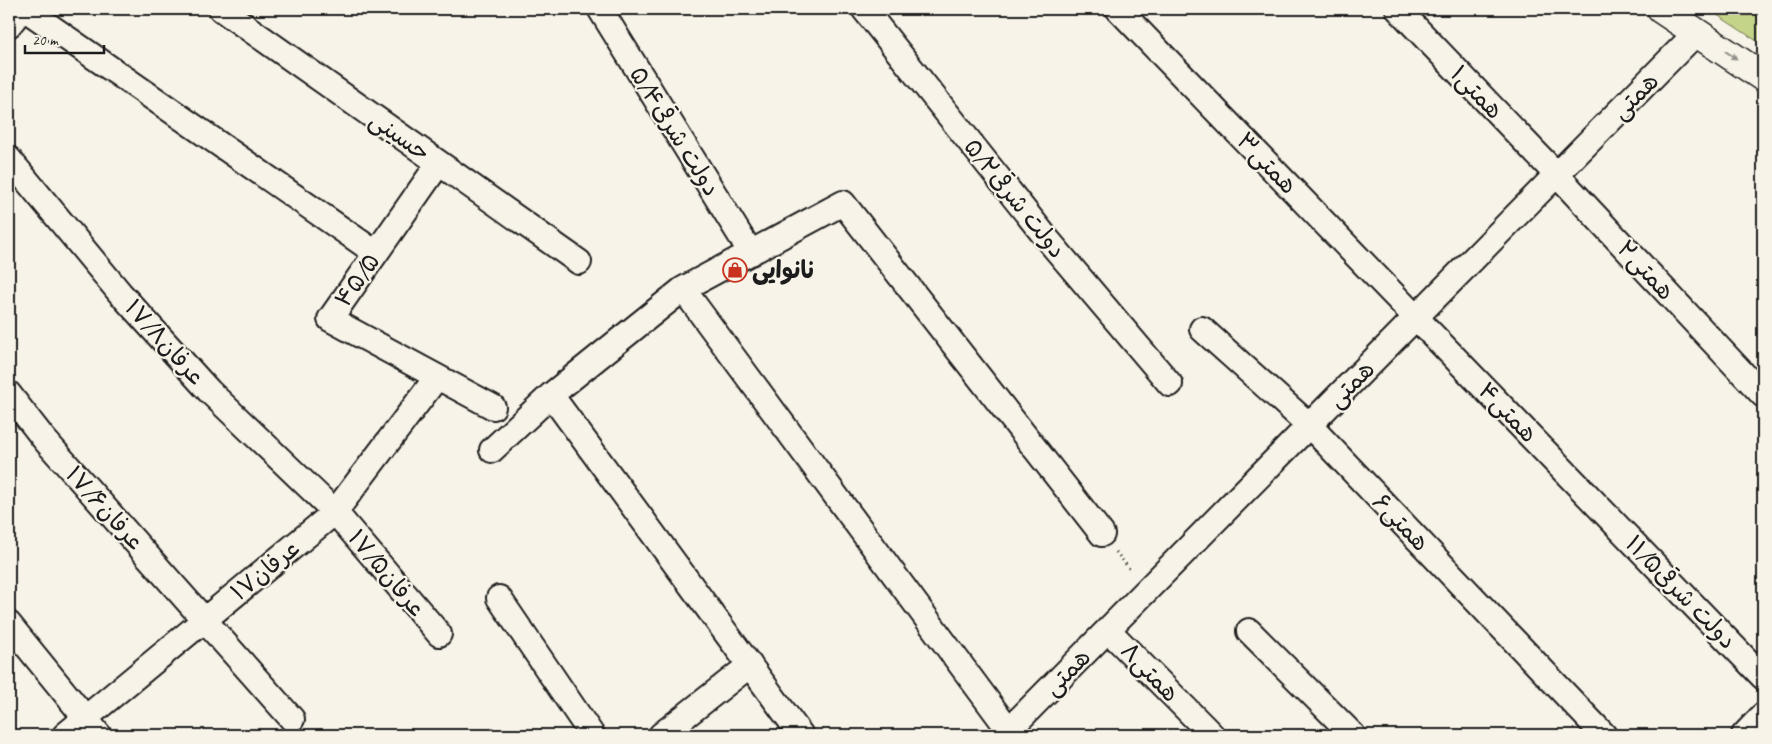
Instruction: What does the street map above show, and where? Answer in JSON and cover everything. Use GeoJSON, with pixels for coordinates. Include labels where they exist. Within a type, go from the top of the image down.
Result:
{"type":"FeatureCollection","features":[{"type":"Feature","properties":{"kind":"main road"},"geometry":{"type":"LineString","coordinates":[[1661,9],[1698,32],[1763,78]]}},
{"type":"Feature","properties":{"kind":"street"},"geometry":{"type":"LineString","coordinates":[[9,25],[24,9],[376,253]]}},
{"type":"Feature","properties":{"kind":"street","name":"حسینی"},"geometry":{"type":"LineString","coordinates":[[221,9],[579,262]]}},
{"type":"Feature","properties":{"kind":"street","name":"۵/۴دولت شرقی"},"geometry":{"type":"LineString","coordinates":[[600,9],[751,253]]}},
{"type":"Feature","properties":{"kind":"street","name":"۵/۲دولت شرقی"},"geometry":{"type":"LineString","coordinates":[[864,9],[1048,240],[1170,384]]}},
{"type":"Feature","properties":{"kind":"street","name":"۳همتی"},"geometry":{"type":"LineString","coordinates":[[1118,9],[1417,317]]}},
{"type":"Feature","properties":{"kind":"street","name":"۱همتی"},"geometry":{"type":"LineString","coordinates":[[1398,9],[1557,175]]}},
{"type":"Feature","properties":{"kind":"street","name":"همتی"},"geometry":{"type":"LineString","coordinates":[[1007,733],[1698,32]]}},
{"type":"Feature","properties":{"kind":"street","name":"۱۷/۸عرفان"},"geometry":{"type":"LineString","coordinates":[[9,159],[120,293],[209,391],[335,512]]}},
{"type":"Feature","properties":{"kind":"street","name":"۴۵/۵"},"geometry":{"type":"LineString","coordinates":[[439,163],[330,318],[493,407]]}},
{"type":"Feature","properties":{"kind":"street","name":"۲همتی"},"geometry":{"type":"LineString","coordinates":[[1557,175],[1763,395]]}},
{"type":"Feature","properties":{"kind":"street"},"geometry":{"type":"LineString","coordinates":[[492,450],[552,396],[683,289],[843,203],[1102,534]]}},
{"type":"Feature","properties":{"kind":"street"},"geometry":{"type":"LineString","coordinates":[[683,289],[1007,733]]}},
{"type":"Feature","properties":{"kind":"street","name":"۴همتی"},"geometry":{"type":"LineString","coordinates":[[1417,317],[1599,506]]}},
{"type":"Feature","properties":{"kind":"street","name":"۶همتی"},"geometry":{"type":"LineString","coordinates":[[1202,329],[1310,426],[1604,735]]}},
{"type":"Feature","properties":{"kind":"street","name":"۱۷عرفان"},"geometry":{"type":"LineString","coordinates":[[64,735],[92,727],[204,620],[335,512],[437,377]]}},
{"type":"Feature","properties":{"kind":"street","name":"۱۷/۶عرفان"},"geometry":{"type":"LineString","coordinates":[[9,394],[44,439],[292,719]]}},
{"type":"Feature","properties":{"kind":"street"},"geometry":{"type":"LineString","coordinates":[[552,396],[801,735]]}},
{"type":"Feature","properties":{"kind":"street","name":"۱۱/۵دولت شرقی"},"geometry":{"type":"LineString","coordinates":[[1599,506],[1763,677]]}},
{"type":"Feature","properties":{"kind":"street","name":"۱۷/۵عرفان"},"geometry":{"type":"LineString","coordinates":[[335,512],[439,634]]}},
{"type":"Feature","properties":{"kind":"street"},"geometry":{"type":"LineString","coordinates":[[499,598],[592,735]]}},
{"type":"Feature","properties":{"kind":"street"},"geometry":{"type":"LineString","coordinates":[[9,624],[92,727]]}},
{"type":"Feature","properties":{"kind":"street","name":"همتی۸"},"geometry":{"type":"LineString","coordinates":[[1108,630],[1212,735]]}},
{"type":"Feature","properties":{"kind":"street"},"geometry":{"type":"LineString","coordinates":[[1250,631],[1353,735]]}},
{"type":"Feature","properties":{"kind":"street"},"geometry":{"type":"LineString","coordinates":[[661,735],[750,665]]}},
{"type":"Feature","properties":{"kind":"street"},"geometry":{"type":"LineString","coordinates":[[1744,735],[1763,715]]}},
{"type":"Feature","properties":{"kind":"path"},"geometry":{"type":"LineString","coordinates":[[1102,534],[1146,591]]}},
{"type":"Feature","properties":{"kind":"green space"},"geometry":{"type":"Polygon","coordinates":[[[1708,9],[1754,9],[1763,15],[1763,45],[1708,9]]]}},
{"type":"Feature","properties":{"kind":"place","name":"نانوایی"},"geometry":{"type":"Point","coordinates":[735,270]}}]}
